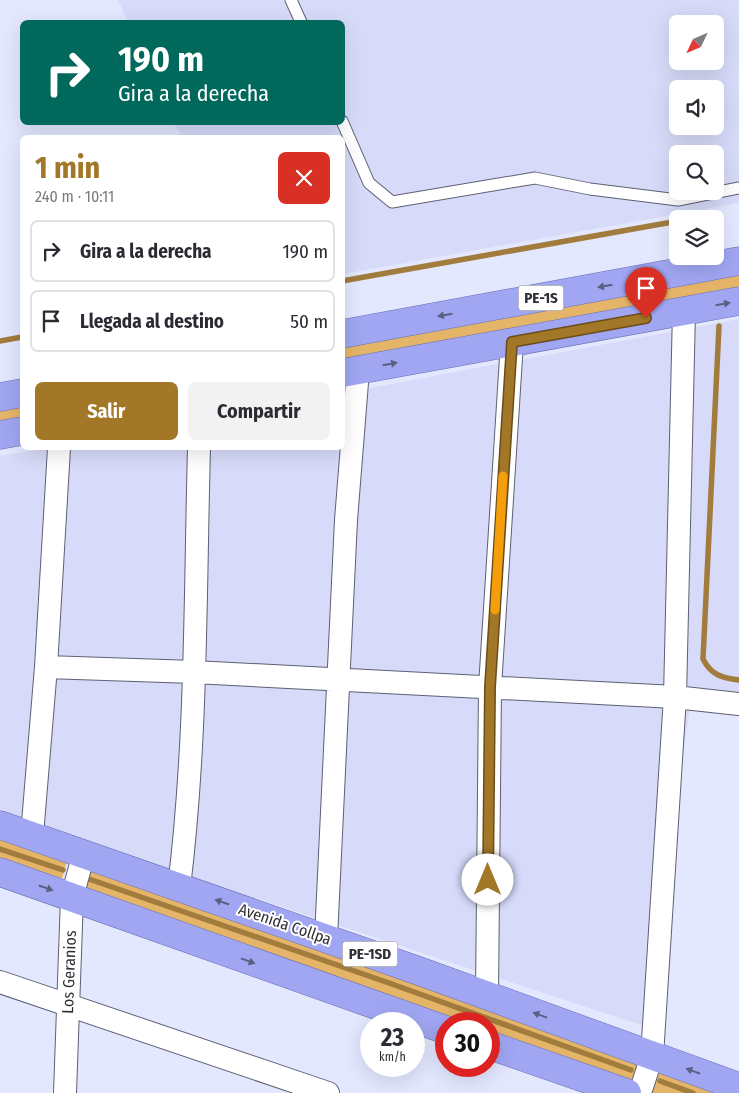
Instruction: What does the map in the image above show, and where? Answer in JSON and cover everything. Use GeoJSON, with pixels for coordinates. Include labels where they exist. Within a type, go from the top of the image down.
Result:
{"type":"FeatureCollection","features":[{"type":"Feature","properties":{"kind":"highway","name":"PE-1S"},"geometry":{"type":"LineString","coordinates":[[345,333],[739,261]]}},
{"type":"Feature","properties":{"kind":"highway","name":"PE-1S"},"geometry":{"type":"LineString","coordinates":[[350,372],[739,301]]}},
{"type":"Feature","properties":{"kind":"highway"},"geometry":{"type":"LineString","coordinates":[[0,397],[20,393]]}},
{"type":"Feature","properties":{"kind":"highway"},"geometry":{"type":"LineString","coordinates":[[0,435],[20,431]]}},
{"type":"Feature","properties":{"kind":"highway","name":"Avenida Collpa"},"geometry":{"type":"LineString","coordinates":[[0,825],[32,834],[326,938],[739,1087]]}},
{"type":"Feature","properties":{"kind":"highway"},"geometry":{"type":"LineString","coordinates":[[0,872],[435,1026]]}},
{"type":"Feature","properties":{"kind":"highway"},"geometry":{"type":"LineString","coordinates":[[500,1049],[583,1086],[627,1093]]}},
{"type":"Feature","properties":{"kind":"street"},"geometry":{"type":"LineString","coordinates":[[640,1093],[652,1056],[675,697],[684,311]]}},
{"type":"Feature","properties":{"kind":"street"},"geometry":{"type":"LineString","coordinates":[[487,996],[490,687],[512,342]]}},
{"type":"Feature","properties":{"kind":"street"},"geometry":{"type":"LineString","coordinates":[[326,938],[346,520],[350,372]]}},
{"type":"Feature","properties":{"kind":"street"},"geometry":{"type":"LineString","coordinates":[[32,834],[46,667],[59,450]]}},
{"type":"Feature","properties":{"kind":"street"},"geometry":{"type":"LineString","coordinates":[[180,887],[185,845],[194,672],[199,450]]}},
{"type":"Feature","properties":{"kind":"street"},"geometry":{"type":"LineString","coordinates":[[46,667],[194,672],[490,687],[675,697],[739,704]]}},
{"type":"Feature","properties":{"kind":"street","name":"Los Geranios"},"geometry":{"type":"LineString","coordinates":[[65,1093],[72,897],[84,853]]}},
{"type":"Feature","properties":{"kind":"street"},"geometry":{"type":"LineString","coordinates":[[0,982],[318,1091]]}},
{"type":"Feature","properties":{"kind":"lane"},"geometry":{"type":"LineString","coordinates":[[291,0],[300,20]]}},
{"type":"Feature","properties":{"kind":"lane"},"geometry":{"type":"LineString","coordinates":[[344,125],[369,183],[392,202],[535,178],[590,189],[678,200],[739,188]]}},
{"type":"Feature","properties":{"kind":"shaded area"},"geometry":{"type":"Polygon","coordinates":[[[118,0],[739,0],[739,203],[700,210],[669,210],[669,216],[345,274],[345,135],[180,135],[175,125],[345,125],[345,20],[127,20],[118,0]]]}},
{"type":"Feature","properties":{"kind":"shaded area"},"geometry":{"type":"Polygon","coordinates":[[[739,270],[739,287],[345,359],[345,342],[739,270]]]}},
{"type":"Feature","properties":{"kind":"shaded area"},"geometry":{"type":"Polygon","coordinates":[[[739,319],[739,711],[690,707],[644,1026],[0,814],[0,456],[36,450],[345,450],[345,393],[739,319]]]}},
{"type":"Feature","properties":{"kind":"shaded area"},"geometry":{"type":"Polygon","coordinates":[[[20,403],[20,420],[0,424],[0,408],[20,403]]]}},
{"type":"Feature","properties":{"kind":"shaded area"},"geometry":{"type":"Polygon","coordinates":[[[0,839],[67,861],[60,886],[0,865],[0,839]]]}},
{"type":"Feature","properties":{"kind":"shaded area"},"geometry":{"type":"Polygon","coordinates":[[[91,868],[644,1060],[634,1090],[500,1042],[500,1012],[435,1012],[435,1019],[425,1016],[425,1012],[414,1012],[83,894],[91,868]]]}},
{"type":"Feature","properties":{"kind":"shaded area"},"geometry":{"type":"Polygon","coordinates":[[[659,1066],[736,1093],[649,1093],[659,1066]]]}},
{"type":"Feature","properties":{"kind":"waterway"},"geometry":{"type":"LineString","coordinates":[[345,280],[669,223]]}},
{"type":"Feature","properties":{"kind":"waterway"},"geometry":{"type":"LineString","coordinates":[[719,326],[703,659],[710,669],[718,675],[739,680]]}},
{"type":"Feature","properties":{"kind":"waterway"},"geometry":{"type":"LineString","coordinates":[[0,341],[20,337]]}},
{"type":"Feature","properties":{"kind":"waterway"},"geometry":{"type":"LineString","coordinates":[[0,849],[63,870]]}},
{"type":"Feature","properties":{"kind":"waterway"},"geometry":{"type":"LineString","coordinates":[[89,879],[389,983],[631,1070]]}},
{"type":"Feature","properties":{"kind":"waterway"},"geometry":{"type":"LineString","coordinates":[[660,1081],[693,1093]]}},
{"type":"Feature","properties":{"kind":"slow traffic"},"geometry":{"type":"LineString","coordinates":[[495,610],[503,476]]}},
{"type":"Feature","properties":{"kind":"route"},"geometry":{"type":"LineString","coordinates":[[488,880],[490,687],[512,342],[646,318]]}}]}
